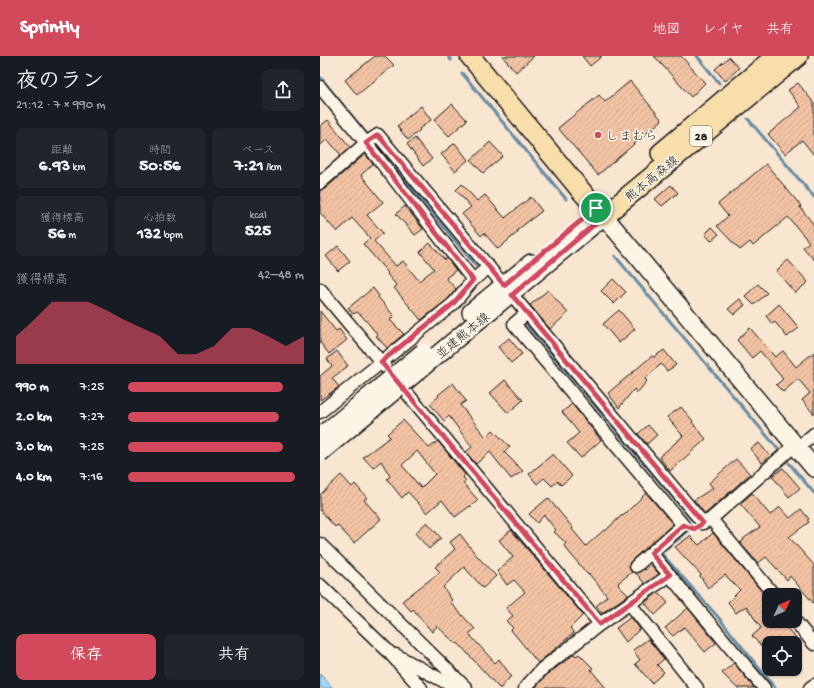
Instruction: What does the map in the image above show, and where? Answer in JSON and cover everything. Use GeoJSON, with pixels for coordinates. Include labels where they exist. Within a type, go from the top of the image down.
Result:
{"type":"FeatureCollection","features":[{"type":"Feature","properties":{"kind":"main road"},"geometry":{"type":"LineString","coordinates":[[470,56],[814,468]]}},
{"type":"Feature","properties":{"kind":"main road","name":"熊本高森線"},"geometry":{"type":"LineString","coordinates":[[600,212],[776,56]]}},
{"type":"Feature","properties":{"kind":"main road","name":"熊本高森線"},"geometry":{"type":"LineString","coordinates":[[600,212],[798,56]]}},
{"type":"Feature","properties":{"kind":"main road","name":"並建熊本線"},"geometry":{"type":"LineString","coordinates":[[320,437],[470,321],[600,212]]}},
{"type":"Feature","properties":{"kind":"main road","name":"並建熊本線"},"geometry":{"type":"LineString","coordinates":[[320,453],[470,321]]}},
{"type":"Feature","properties":{"kind":"street"},"geometry":{"type":"LineString","coordinates":[[320,88],[366,143],[473,280]]}},
{"type":"Feature","properties":{"kind":"street"},"geometry":{"type":"LineString","coordinates":[[320,183],[366,143],[378,135],[527,313],[707,521],[768,588]]}},
{"type":"Feature","properties":{"kind":"street"},"geometry":{"type":"LineString","coordinates":[[320,412],[453,304],[473,280],[489,267]]}},
{"type":"Feature","properties":{"kind":"street"},"geometry":{"type":"LineString","coordinates":[[320,289],[600,624]]}},
{"type":"Feature","properties":{"kind":"street"},"geometry":{"type":"LineString","coordinates":[[527,313],[514,324],[683,525],[694,529],[707,521],[796,447],[814,434]]}},
{"type":"Feature","properties":{"kind":"street"},"geometry":{"type":"LineString","coordinates":[[636,566],[683,525]]}},
{"type":"Feature","properties":{"kind":"street"},"geometry":{"type":"LineString","coordinates":[[320,544],[466,688]]}},
{"type":"Feature","properties":{"kind":"street"},"geometry":{"type":"LineString","coordinates":[[651,553],[764,688]]}},
{"type":"Feature","properties":{"kind":"street"},"geometry":{"type":"LineString","coordinates":[[320,573],[334,599]]}},
{"type":"Feature","properties":{"kind":"street"},"geometry":{"type":"LineString","coordinates":[[525,688],[542,669],[600,624],[670,575]]}},
{"type":"Feature","properties":{"kind":"street"},"geometry":{"type":"LineString","coordinates":[[320,585],[388,651],[421,688]]}},
{"type":"Feature","properties":{"kind":"street"},"geometry":{"type":"LineString","coordinates":[[630,604],[697,688]]}},
{"type":"Feature","properties":{"kind":"street"},"geometry":{"type":"LineString","coordinates":[[801,628],[814,644]]}},
{"type":"Feature","properties":{"kind":"street"},"geometry":{"type":"LineString","coordinates":[[388,651],[456,688]]}},
{"type":"Feature","properties":{"kind":"street"},"geometry":{"type":"LineString","coordinates":[[810,688],[814,685]]}},
{"type":"Feature","properties":{"kind":"water"},"geometry":{"type":"Polygon","coordinates":[[[320,674],[333,688],[320,688],[320,674]]]}},
{"type":"Feature","properties":{"kind":"building"},"geometry":{"type":"Polygon","coordinates":[[[375,56],[385,56],[394,65],[357,95],[345,80],[375,56]]]}},
{"type":"Feature","properties":{"kind":"building"},"geometry":{"type":"Polygon","coordinates":[[[502,56],[534,56],[516,72],[502,56]]]}},
{"type":"Feature","properties":{"kind":"building"},"geometry":{"type":"Polygon","coordinates":[[[582,56],[602,56],[590,66],[582,56]]]}},
{"type":"Feature","properties":{"kind":"building"},"geometry":{"type":"Polygon","coordinates":[[[654,56],[681,56],[705,83],[691,97],[654,56]]]}},
{"type":"Feature","properties":{"kind":"building"},"geometry":{"type":"Polygon","coordinates":[[[729,57],[739,68],[725,81],[715,69],[729,57]]]}},
{"type":"Feature","properties":{"kind":"building","name":"しまむら"},"geometry":{"type":"Polygon","coordinates":[[[630,81],[662,120],[598,175],[558,128],[599,95],[605,102],[630,81]]]}},
{"type":"Feature","properties":{"kind":"building"},"geometry":{"type":"Polygon","coordinates":[[[798,83],[814,103],[814,155],[802,140],[785,154],[768,134],[801,107],[788,90],[798,83]]]}},
{"type":"Feature","properties":{"kind":"building"},"geometry":{"type":"Polygon","coordinates":[[[452,104],[467,120],[449,136],[434,120],[452,104]]]}},
{"type":"Feature","properties":{"kind":"building"},"geometry":{"type":"Polygon","coordinates":[[[421,106],[431,120],[408,140],[397,126],[421,106]]]}},
{"type":"Feature","properties":{"kind":"building"},"geometry":{"type":"Polygon","coordinates":[[[328,120],[350,147],[341,155],[327,139],[320,146],[320,126],[328,120]]]}},
{"type":"Feature","properties":{"kind":"building"},"geometry":{"type":"Polygon","coordinates":[[[415,138],[432,159],[423,166],[407,144],[415,138]]]}},
{"type":"Feature","properties":{"kind":"building"},"geometry":{"type":"Polygon","coordinates":[[[490,142],[503,156],[483,173],[471,160],[490,142]]]}},
{"type":"Feature","properties":{"kind":"building"},"geometry":{"type":"Polygon","coordinates":[[[455,143],[468,160],[455,171],[441,154],[455,143]]]}},
{"type":"Feature","properties":{"kind":"building"},"geometry":{"type":"Polygon","coordinates":[[[365,154],[373,164],[361,175],[383,202],[367,215],[383,233],[374,241],[396,266],[403,261],[419,281],[434,269],[420,252],[430,243],[445,260],[447,258],[456,270],[446,278],[456,289],[448,299],[421,320],[394,288],[397,286],[387,274],[388,273],[363,244],[370,238],[352,218],[337,232],[320,213],[320,190],[325,189],[365,154]]]}},
{"type":"Feature","properties":{"kind":"building"},"geometry":{"type":"Polygon","coordinates":[[[766,164],[801,206],[800,207],[814,225],[814,260],[803,247],[809,242],[788,217],[753,246],[750,242],[740,250],[717,226],[728,216],[718,204],[766,164]]]}},
{"type":"Feature","properties":{"kind":"building"},"geometry":{"type":"Polygon","coordinates":[[[462,184],[477,201],[485,195],[505,218],[531,197],[542,211],[517,230],[518,232],[498,249],[484,233],[481,236],[462,214],[471,207],[456,190],[462,184]]]}},
{"type":"Feature","properties":{"kind":"building"},"geometry":{"type":"Polygon","coordinates":[[[671,185],[678,193],[662,206],[655,199],[671,185]]]}},
{"type":"Feature","properties":{"kind":"building"},"geometry":{"type":"Polygon","coordinates":[[[405,206],[423,229],[415,235],[396,214],[405,206]]]}},
{"type":"Feature","properties":{"kind":"building"},"geometry":{"type":"Polygon","coordinates":[[[712,227],[719,234],[711,241],[705,234],[712,227]]]}},
{"type":"Feature","properties":{"kind":"building"},"geometry":{"type":"Polygon","coordinates":[[[338,246],[350,261],[338,271],[326,256],[338,246]]]}},
{"type":"Feature","properties":{"kind":"building"},"geometry":{"type":"Polygon","coordinates":[[[788,260],[808,282],[795,293],[776,271],[788,260]]]}},
{"type":"Feature","properties":{"kind":"building"},"geometry":{"type":"Polygon","coordinates":[[[613,279],[626,292],[614,304],[601,291],[613,279]]]}},
{"type":"Feature","properties":{"kind":"building"},"geometry":{"type":"Polygon","coordinates":[[[758,284],[767,293],[754,305],[745,296],[758,284]]]}},
{"type":"Feature","properties":{"kind":"building"},"geometry":{"type":"Polygon","coordinates":[[[373,288],[379,296],[378,297],[394,316],[390,320],[404,334],[387,348],[376,336],[378,335],[361,315],[357,312],[353,314],[348,308],[373,288]]]}},
{"type":"Feature","properties":{"kind":"building"},"geometry":{"type":"Polygon","coordinates":[[[548,290],[568,313],[550,329],[530,305],[548,290]]]}},
{"type":"Feature","properties":{"kind":"building"},"geometry":{"type":"Polygon","coordinates":[[[740,299],[745,305],[734,315],[728,309],[740,299]]]}},
{"type":"Feature","properties":{"kind":"building"},"geometry":{"type":"Polygon","coordinates":[[[779,304],[799,328],[787,337],[775,322],[772,324],[766,316],[779,304]]]}},
{"type":"Feature","properties":{"kind":"building"},"geometry":{"type":"Polygon","coordinates":[[[619,310],[635,329],[619,343],[603,324],[619,310]]]}},
{"type":"Feature","properties":{"kind":"building"},"geometry":{"type":"Polygon","coordinates":[[[320,311],[336,331],[339,329],[347,340],[329,354],[320,342],[320,311]]]}},
{"type":"Feature","properties":{"kind":"building"},"geometry":{"type":"Polygon","coordinates":[[[750,328],[775,357],[783,351],[796,367],[814,352],[814,414],[802,400],[810,393],[798,379],[783,392],[776,385],[783,379],[760,351],[752,358],[737,340],[750,328]]]}},
{"type":"Feature","properties":{"kind":"building"},"geometry":{"type":"Polygon","coordinates":[[[509,338],[522,354],[511,363],[498,347],[509,338]]]}},
{"type":"Feature","properties":{"kind":"building"},"geometry":{"type":"Polygon","coordinates":[[[664,350],[676,365],[667,371],[661,364],[645,379],[647,381],[637,393],[634,389],[619,408],[608,393],[652,356],[654,357],[664,350]]]}},
{"type":"Feature","properties":{"kind":"building"},"geometry":{"type":"Polygon","coordinates":[[[337,351],[348,366],[332,378],[339,387],[320,400],[320,376],[332,366],[327,359],[337,351]]]}},
{"type":"Feature","properties":{"kind":"building"},"geometry":{"type":"Polygon","coordinates":[[[505,380],[523,400],[508,413],[490,393],[505,380]]]}},
{"type":"Feature","properties":{"kind":"building"},"geometry":{"type":"Polygon","coordinates":[[[453,383],[466,401],[460,405],[486,437],[493,430],[510,447],[504,452],[523,471],[511,479],[490,452],[476,464],[466,452],[472,447],[449,416],[444,421],[430,404],[439,396],[438,395],[453,383]]]}},
{"type":"Feature","properties":{"kind":"building"},"geometry":{"type":"Polygon","coordinates":[[[572,404],[601,440],[581,458],[567,443],[579,433],[562,412],[572,404]]]}},
{"type":"Feature","properties":{"kind":"building"},"geometry":{"type":"Polygon","coordinates":[[[681,407],[706,439],[670,471],[659,457],[683,436],[667,417],[681,407]]]}},
{"type":"Feature","properties":{"kind":"building"},"geometry":{"type":"Polygon","coordinates":[[[403,420],[429,448],[438,441],[465,475],[463,477],[466,481],[463,483],[478,500],[471,507],[470,506],[455,517],[442,500],[427,513],[408,492],[402,498],[387,479],[390,476],[381,461],[373,468],[363,457],[390,437],[387,434],[403,420]],[[417,451],[402,465],[421,488],[435,474],[417,451]]]}},
{"type":"Feature","properties":{"kind":"building"},"geometry":{"type":"Polygon","coordinates":[[[648,425],[657,435],[647,444],[638,434],[648,425]]]}},
{"type":"Feature","properties":{"kind":"building"},"geometry":{"type":"Polygon","coordinates":[[[759,443],[770,456],[762,463],[750,449],[759,443]]]}},
{"type":"Feature","properties":{"kind":"building"},"geometry":{"type":"Polygon","coordinates":[[[553,454],[572,476],[561,485],[558,481],[552,486],[544,478],[537,484],[529,474],[553,454]]]}},
{"type":"Feature","properties":{"kind":"building"},"geometry":{"type":"Polygon","coordinates":[[[736,459],[750,474],[705,514],[694,500],[713,488],[709,483],[736,459]]]}},
{"type":"Feature","properties":{"kind":"building"},"geometry":{"type":"Polygon","coordinates":[[[783,468],[800,488],[789,497],[772,476],[783,468]]]}},
{"type":"Feature","properties":{"kind":"building"},"geometry":{"type":"Polygon","coordinates":[[[341,475],[352,487],[355,484],[367,498],[364,500],[381,519],[354,543],[337,525],[335,527],[320,510],[320,495],[341,475]]]}},
{"type":"Feature","properties":{"kind":"building"},"geometry":{"type":"Polygon","coordinates":[[[646,493],[673,524],[631,561],[629,567],[632,572],[618,583],[618,585],[628,595],[602,613],[596,606],[607,596],[564,546],[566,543],[554,532],[556,530],[544,515],[537,523],[529,514],[548,498],[586,546],[622,515],[623,516],[646,493]]]}},
{"type":"Feature","properties":{"kind":"building"},"geometry":{"type":"Polygon","coordinates":[[[752,493],[770,515],[780,507],[790,518],[801,509],[809,519],[807,520],[809,522],[789,537],[814,565],[814,604],[802,588],[800,588],[790,576],[787,580],[766,557],[758,563],[740,543],[744,540],[743,539],[760,527],[740,504],[752,493]]]}},
{"type":"Feature","properties":{"kind":"building"},"geometry":{"type":"Polygon","coordinates":[[[427,522],[441,538],[429,549],[415,533],[427,522]]]}},
{"type":"Feature","properties":{"kind":"building"},"geometry":{"type":"Polygon","coordinates":[[[511,530],[583,615],[570,628],[574,633],[538,663],[511,630],[513,628],[506,621],[513,616],[506,608],[525,592],[514,580],[507,585],[497,571],[513,557],[499,540],[511,530]]]}},
{"type":"Feature","properties":{"kind":"building"},"geometry":{"type":"Polygon","coordinates":[[[713,533],[762,592],[762,628],[787,628],[794,636],[762,636],[762,647],[752,636],[761,628],[746,606],[736,613],[728,602],[740,590],[725,575],[708,588],[700,576],[701,575],[675,547],[690,536],[699,545],[713,533]]]}},
{"type":"Feature","properties":{"kind":"building"},"geometry":{"type":"Polygon","coordinates":[[[460,534],[477,556],[496,576],[483,588],[464,567],[443,587],[452,600],[450,602],[475,629],[469,634],[495,663],[499,659],[511,676],[501,688],[499,688],[458,643],[456,644],[437,626],[432,632],[413,609],[411,611],[402,601],[440,572],[435,567],[455,549],[450,542],[460,534]]]}},
{"type":"Feature","properties":{"kind":"building"},"geometry":{"type":"Polygon","coordinates":[[[651,565],[659,574],[645,584],[636,573],[644,569],[645,570],[651,565]]]}},
{"type":"Feature","properties":{"kind":"building"},"geometry":{"type":"Polygon","coordinates":[[[658,592],[668,603],[655,615],[645,603],[658,592]]]}},
{"type":"Feature","properties":{"kind":"building"},"geometry":{"type":"Polygon","coordinates":[[[688,608],[716,643],[705,652],[684,627],[673,636],[665,628],[688,608]]]}},
{"type":"Feature","properties":{"kind":"building"},"geometry":{"type":"Polygon","coordinates":[[[631,617],[640,629],[626,642],[616,628],[631,617]]]}},
{"type":"Feature","properties":{"kind":"building"},"geometry":{"type":"Polygon","coordinates":[[[648,639],[664,659],[657,665],[664,672],[652,683],[635,664],[640,660],[633,650],[648,639]]]}},
{"type":"Feature","properties":{"kind":"building"},"geometry":{"type":"Polygon","coordinates":[[[574,654],[576,656],[579,654],[593,668],[591,670],[606,688],[535,688],[547,675],[574,654]]]}},
{"type":"Feature","properties":{"kind":"building"},"geometry":{"type":"Polygon","coordinates":[[[734,663],[754,688],[737,688],[722,673],[734,663]]]}},
{"type":"Feature","properties":{"kind":"waterway"},"geometry":{"type":"LineString","coordinates":[[448,56],[451,60]]}},
{"type":"Feature","properties":{"kind":"waterway"},"geometry":{"type":"LineString","coordinates":[[697,56],[719,83]]}},
{"type":"Feature","properties":{"kind":"waterway"},"geometry":{"type":"LineString","coordinates":[[462,73],[566,199]]}},
{"type":"Feature","properties":{"kind":"waterway"},"geometry":{"type":"LineString","coordinates":[[320,77],[366,133]]}},
{"type":"Feature","properties":{"kind":"waterway"},"geometry":{"type":"LineString","coordinates":[[748,119],[814,197]]}},
{"type":"Feature","properties":{"kind":"waterway"},"geometry":{"type":"LineString","coordinates":[[377,146],[476,266]]}},
{"type":"Feature","properties":{"kind":"waterway"},"geometry":{"type":"LineString","coordinates":[[615,256],[778,449]]}},
{"type":"Feature","properties":{"kind":"waterway"},"geometry":{"type":"LineString","coordinates":[[527,325],[691,519]]}},
{"type":"Feature","properties":{"kind":"waterway"},"geometry":{"type":"LineString","coordinates":[[789,463],[814,493]]}},
{"type":"Feature","properties":{"kind":"waterway"},"geometry":{"type":"LineString","coordinates":[[688,531],[661,553],[718,617],[775,688]]}},
{"type":"Feature","properties":{"kind":"place","name":"しまむら"},"geometry":{"type":"Point","coordinates":[598,135]}},
{"type":"Feature","properties":{"kind":"route"},"geometry":{"type":"LineString","coordinates":[[378,135],[504,285],[596,208],[604,216],[512,295],[703,523],[694,529],[683,525],[651,553],[670,575],[600,624],[381,362],[453,304],[473,280],[366,143],[378,135]]}}]}
